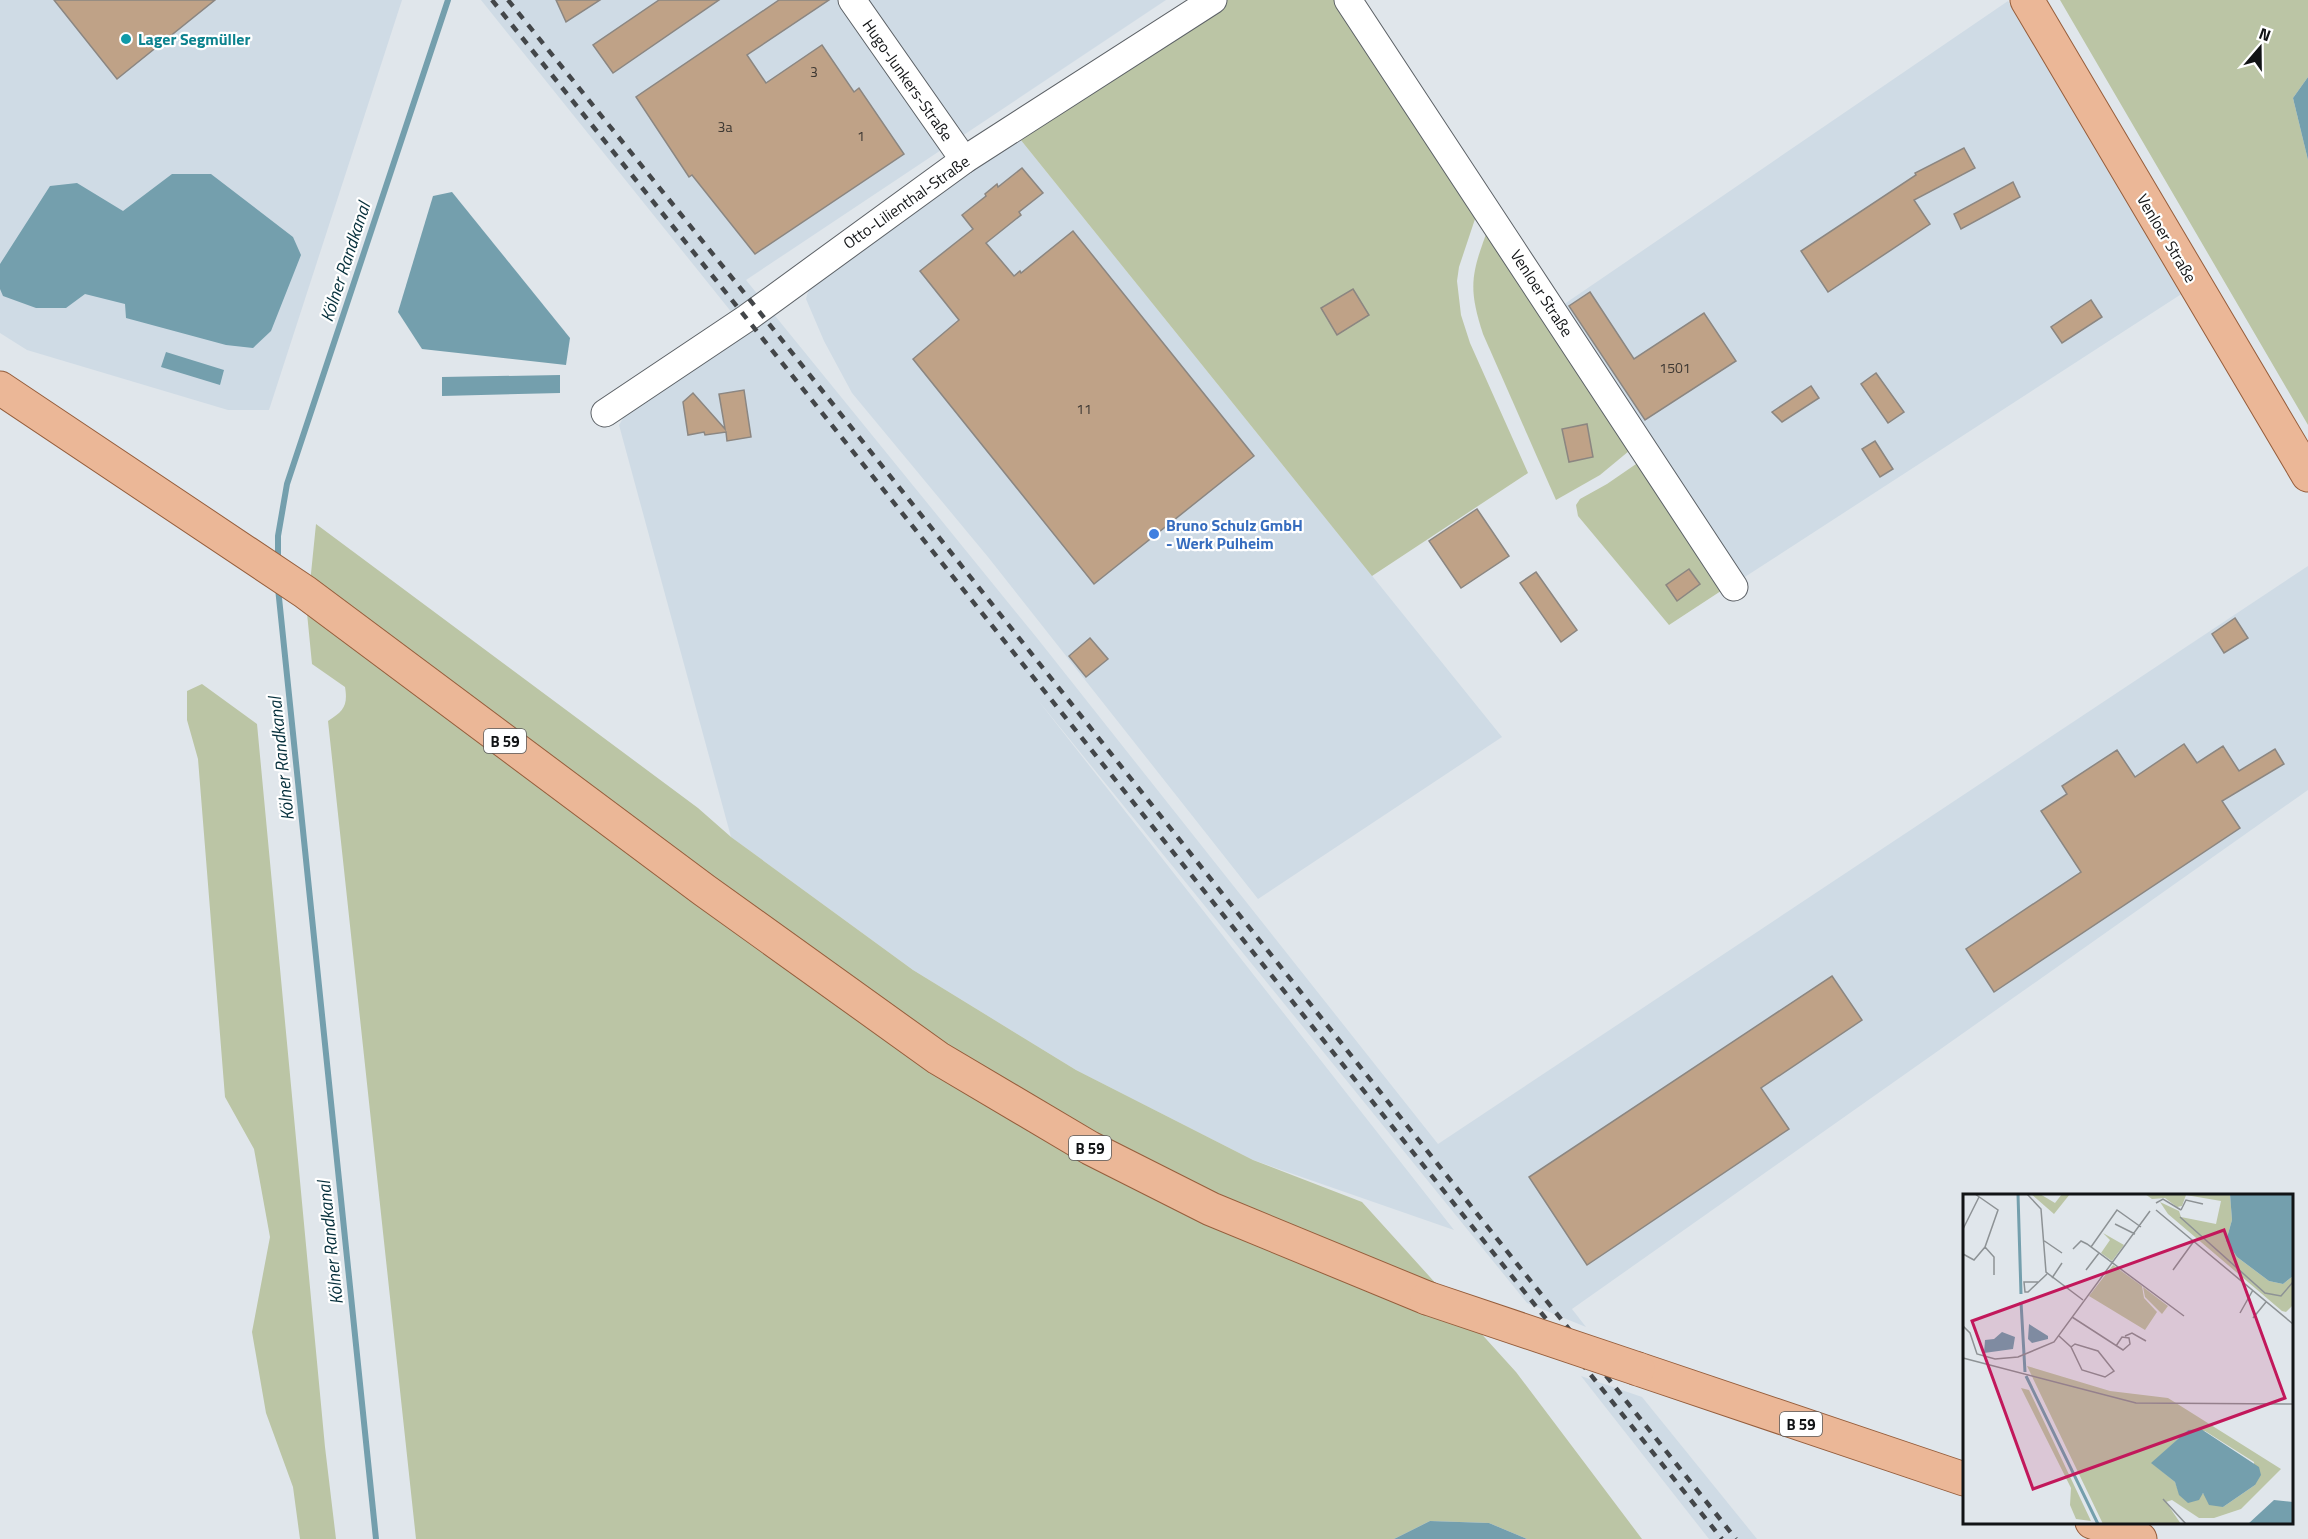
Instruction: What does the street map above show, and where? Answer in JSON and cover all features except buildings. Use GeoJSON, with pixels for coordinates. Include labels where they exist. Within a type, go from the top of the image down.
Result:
{"type":"FeatureCollection","features":[{"type":"Feature","properties":{"kind":"main road","name":"Venloer Straße"},"geometry":{"type":"LineString","coordinates":[[2028,0],[2308,476]]}},
{"type":"Feature","properties":{"kind":"main road","name":"B 59"},"geometry":{"type":"LineString","coordinates":[[0,388],[305,592],[704,890],[938,1058],[1090,1148],[1211,1209],[1427,1298],[1963,1478]]}},
{"type":"Feature","properties":{"kind":"main road"},"geometry":{"type":"LineString","coordinates":[[2098,1524],[2140,1539]]}},
{"type":"Feature","properties":{"kind":"street","name":"Hugo-Junkers-Straße"},"geometry":{"type":"LineString","coordinates":[[852,0],[964,160]]}},
{"type":"Feature","properties":{"kind":"street","name":"Otto-Lilienthal-Straße"},"geometry":{"type":"LineString","coordinates":[[605,413],[747,318],[964,160],[1213,0]]}},
{"type":"Feature","properties":{"kind":"street","name":"Venloer Straße"},"geometry":{"type":"LineString","coordinates":[[1348,0],[1734,587]]}},
{"type":"Feature","properties":{"kind":"shaded area"},"geometry":{"type":"Polygon","coordinates":[[[0,0],[402,0],[269,410],[228,410],[27,350],[0,333],[0,0]]]}},
{"type":"Feature","properties":{"kind":"shaded area"},"geometry":{"type":"Polygon","coordinates":[[[481,0],[1166,0],[746,280],[1037,638],[1438,1144],[2308,566],[2308,790],[1572,1309],[1586,1327],[1527,1303],[1037,699],[1454,1230],[1253,1160],[1076,1070],[913,970],[731,837],[619,425],[634,400],[745,329],[481,0]]]}},
{"type":"Feature","properties":{"kind":"shaded area"},"geometry":{"type":"Polygon","coordinates":[[[2008,1],[2183,293],[1737,582],[1560,307],[2008,1]]]}},
{"type":"Feature","properties":{"kind":"shaded area","name":"Bruno Schulz GmbH - Werk Pulheim"},"geometry":{"type":"Polygon","coordinates":[[[1020,139],[1502,737],[1258,899],[988,557],[852,393],[824,341],[806,299],[809,288],[905,215],[1020,139]]]}},
{"type":"Feature","properties":{"kind":"shaded area"},"geometry":{"type":"Polygon","coordinates":[[[1581,1376],[1642,1397],[1757,1539],[1709,1539],[1581,1376]]]}},
{"type":"Feature","properties":{"kind":"green space"},"geometry":{"type":"Polygon","coordinates":[[[1227,0],[1334,0],[1477,213],[1459,267],[1457,281],[1461,315],[1470,343],[1528,473],[1372,576],[1020,139],[1227,0]]]}},
{"type":"Feature","properties":{"kind":"green space"},"geometry":{"type":"Polygon","coordinates":[[[2060,0],[2308,0],[2308,77],[2293,98],[2308,160],[2308,425],[2060,0]]]}},
{"type":"Feature","properties":{"kind":"green space"},"geometry":{"type":"Polygon","coordinates":[[[1488,229],[1629,451],[1600,475],[1556,500],[1478,318],[1474,292],[1475,270],[1488,229]]]}},
{"type":"Feature","properties":{"kind":"green space"},"geometry":{"type":"Polygon","coordinates":[[[1639,462],[1727,587],[1669,625],[1578,516],[1576,505],[1580,499],[1639,462]]]}},
{"type":"Feature","properties":{"kind":"green space"},"geometry":{"type":"Polygon","coordinates":[[[316,524],[698,808],[731,837],[913,970],[1076,1070],[1253,1160],[1362,1202],[1516,1372],[1642,1539],[1527,1539],[1489,1523],[1430,1521],[1394,1539],[416,1539],[328,721],[344,707],[346,693],[345,687],[312,664],[307,613],[316,524]]]}},
{"type":"Feature","properties":{"kind":"green space"},"geometry":{"type":"Polygon","coordinates":[[[202,684],[257,724],[325,1447],[336,1539],[300,1539],[293,1487],[266,1413],[252,1332],[270,1237],[254,1149],[225,1097],[198,759],[187,720],[187,691],[202,684]]]}},
{"type":"Feature","properties":{"kind":"water"},"geometry":{"type":"Polygon","coordinates":[[[2308,77],[2308,160],[2293,98],[2308,77]]]}},
{"type":"Feature","properties":{"kind":"water"},"geometry":{"type":"Polygon","coordinates":[[[172,174],[211,174],[293,237],[301,255],[271,331],[253,348],[226,345],[126,318],[125,304],[85,294],[66,308],[36,308],[3,296],[0,289],[0,264],[50,186],[77,183],[123,211],[172,174]]]}},
{"type":"Feature","properties":{"kind":"water"},"geometry":{"type":"Polygon","coordinates":[[[452,192],[570,338],[566,365],[422,349],[398,312],[433,196],[452,192]]]}},
{"type":"Feature","properties":{"kind":"water"},"geometry":{"type":"Polygon","coordinates":[[[166,352],[224,370],[220,385],[161,367],[166,352]]]}},
{"type":"Feature","properties":{"kind":"water"},"geometry":{"type":"Polygon","coordinates":[[[560,375],[560,393],[442,396],[442,377],[560,375]]]}},
{"type":"Feature","properties":{"kind":"water"},"geometry":{"type":"Polygon","coordinates":[[[1430,1521],[1489,1523],[1527,1539],[1394,1539],[1430,1521]]]}},
{"type":"Feature","properties":{"kind":"waterway","name":"Kölner Randkanal"},"geometry":{"type":"LineString","coordinates":[[278,559],[278,536],[287,484],[448,0]]}},
{"type":"Feature","properties":{"kind":"waterway","name":"Kölner Randkanal"},"geometry":{"type":"LineString","coordinates":[[278,588],[376,1539]]}},
{"type":"Feature","properties":{"kind":"railway"},"geometry":{"type":"LineString","coordinates":[[492,0],[1722,1539]]}},
{"type":"Feature","properties":{"kind":"railway"},"geometry":{"type":"LineString","coordinates":[[508,0],[758,310],[1736,1539]]}},
{"type":"Feature","properties":{"kind":"place","name":"Lager Segmüller"},"geometry":{"type":"Point","coordinates":[126,39]}},
{"type":"Feature","properties":{"kind":"place","name":"Bruno Schulz GmbH - Werk Pulheim"},"geometry":{"type":"Point","coordinates":[1154,534]}}]}
